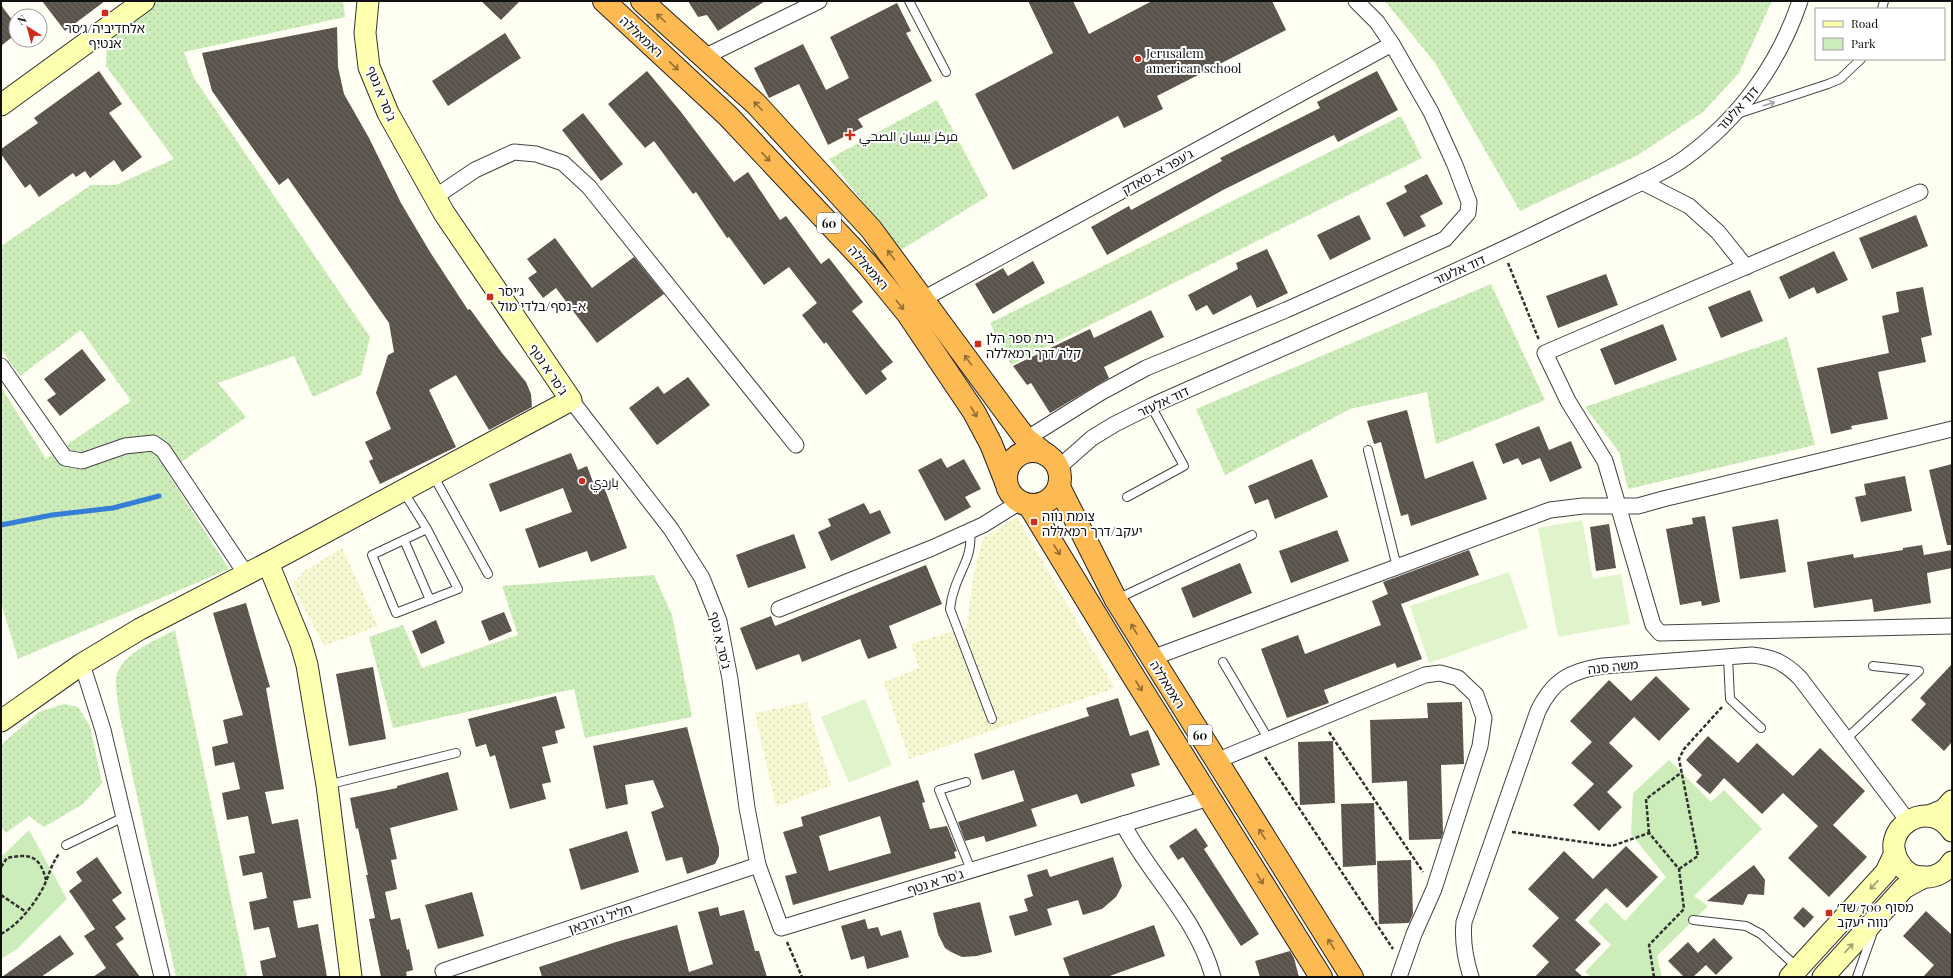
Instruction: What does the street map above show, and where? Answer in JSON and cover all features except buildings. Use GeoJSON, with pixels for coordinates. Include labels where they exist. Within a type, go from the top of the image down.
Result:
{"type":"FeatureCollection","features":[{"type":"Feature","properties":{"kind":"highway","name":"ראמאללה"},"geometry":{"type":"LineString","coordinates":[[604,1],[728,116],[867,264],[908,314],[974,412],[992,444],[1006,482]]}},
{"type":"Feature","properties":{"kind":"highway","name":"ראמאללה"},"geometry":{"type":"LineString","coordinates":[[642,1],[756,104],[871,229],[1026,439],[1054,470],[1116,600],[1352,977]]}},
{"type":"Feature","properties":{"kind":"highway"},"geometry":{"type":"LineString","coordinates":[[1006,482],[1007,472],[1011,464],[1017,457],[1027,452],[1036,451],[1054,470],[1054,496],[1047,502],[1039,505],[1025,504]]}},
{"type":"Feature","properties":{"kind":"highway","name":"60"},"geometry":{"type":"LineString","coordinates":[[1006,482],[1013,496],[1025,504]]}},
{"type":"Feature","properties":{"kind":"highway","name":"ראמאללה"},"geometry":{"type":"LineString","coordinates":[[1025,504],[1321,977]]}},
{"type":"Feature","properties":{"kind":"street"},"geometry":{"type":"LineString","coordinates":[[1,105],[144,1]]}},
{"type":"Feature","properties":{"kind":"street","name":"ג'סר א נטף"},"geometry":{"type":"LineString","coordinates":[[368,1],[365,33],[369,67],[388,113],[435,197],[571,400],[671,529],[702,578],[719,620],[730,679],[747,808],[758,865],[781,928],[1209,798]]}},
{"type":"Feature","properties":{"kind":"street"},"geometry":{"type":"LineString","coordinates":[[704,57],[819,1]]}},
{"type":"Feature","properties":{"kind":"street"},"geometry":{"type":"LineString","coordinates":[[1026,439],[1100,393],[1146,368],[1286,310],[1445,239],[1468,213],[1469,202],[1455,165],[1431,112],[1392,44],[1377,22],[1356,1]]}},
{"type":"Feature","properties":{"kind":"street","name":"דוד אלעזר"},"geometry":{"type":"LineString","coordinates":[[1054,470],[1092,438],[1115,424],[1151,406],[1502,250],[1642,182],[1684,158],[1732,116],[1759,84],[1777,55],[1800,1]]}},
{"type":"Feature","properties":{"kind":"street","name":"ג'עפר א-סאדק"},"geometry":{"type":"LineString","coordinates":[[923,299],[1392,44]]}},
{"type":"Feature","properties":{"kind":"street"},"geometry":{"type":"LineString","coordinates":[[435,197],[475,170],[514,152],[536,154],[564,163],[589,188],[796,445]]}},
{"type":"Feature","properties":{"kind":"street"},"geometry":{"type":"LineString","coordinates":[[1642,182],[1689,206],[1718,232],[1746,267]]}},
{"type":"Feature","properties":{"kind":"street"},"geometry":{"type":"LineString","coordinates":[[1920,192],[1545,353],[1568,401],[1605,462],[1653,625],[1660,634],[1952,626]]}},
{"type":"Feature","properties":{"kind":"street"},"geometry":{"type":"LineString","coordinates":[[1,366],[66,458],[82,462],[125,446],[153,443],[163,450],[246,574]]}},
{"type":"Feature","properties":{"kind":"street"},"geometry":{"type":"LineString","coordinates":[[1,722],[82,664],[140,629],[268,563],[571,400]]}},
{"type":"Feature","properties":{"kind":"street"},"geometry":{"type":"LineString","coordinates":[[1152,658],[1550,510],[1583,506],[1638,506],[1952,429]]}},
{"type":"Feature","properties":{"kind":"street"},"geometry":{"type":"LineString","coordinates":[[779,609],[932,548],[1025,504]]}},
{"type":"Feature","properties":{"kind":"street"},"geometry":{"type":"LineString","coordinates":[[268,563],[301,644],[307,665],[327,785],[351,977]]}},
{"type":"Feature","properties":{"kind":"street","name":"משה סנה"},"geometry":{"type":"LineString","coordinates":[[1470,977],[1462,936],[1464,922],[1496,829],[1544,698],[1558,683],[1579,670],[1603,666],[1752,655],[1773,658],[1782,662],[1800,678],[1908,821]]}},
{"type":"Feature","properties":{"kind":"street"},"geometry":{"type":"LineString","coordinates":[[82,664],[103,730],[162,977]]}},
{"type":"Feature","properties":{"kind":"street"},"geometry":{"type":"LineString","coordinates":[[1216,761],[1425,675],[1440,673],[1458,678],[1476,695],[1484,718],[1480,746],[1434,889],[1414,934],[1401,971]]}},
{"type":"Feature","properties":{"kind":"street"},"geometry":{"type":"LineString","coordinates":[[1929,816],[1944,810],[1952,802]]}},
{"type":"Feature","properties":{"kind":"street"},"geometry":{"type":"LineString","coordinates":[[1950,869],[1936,876],[1916,876],[1905,870],[1898,861],[1895,853],[1895,841],[1897,833],[1908,821],[1918,816],[1929,816],[1941,820],[1952,831]]}},
{"type":"Feature","properties":{"kind":"street"},"geometry":{"type":"LineString","coordinates":[[1123,824],[1174,898],[1201,947],[1213,977]]}},
{"type":"Feature","properties":{"kind":"street"},"geometry":{"type":"LineString","coordinates":[[1794,972],[1886,872],[1895,853]]}},
{"type":"Feature","properties":{"kind":"street","name":"חליל ג'ורבאן"},"geometry":{"type":"LineString","coordinates":[[443,971],[758,865]]}},
{"type":"Feature","properties":{"kind":"street"},"geometry":{"type":"LineString","coordinates":[[1823,977],[1904,888],[1924,877]]}},
{"type":"Feature","properties":{"kind":"lane"},"geometry":{"type":"LineString","coordinates":[[909,1],[946,72]]}},
{"type":"Feature","properties":{"kind":"lane"},"geometry":{"type":"LineString","coordinates":[[1732,116],[1840,79],[1860,60]]}},
{"type":"Feature","properties":{"kind":"lane"},"geometry":{"type":"LineString","coordinates":[[1127,497],[1184,466],[1151,406]]}},
{"type":"Feature","properties":{"kind":"lane"},"geometry":{"type":"LineString","coordinates":[[1368,450],[1397,567]]}},
{"type":"Feature","properties":{"kind":"lane"},"geometry":{"type":"LineString","coordinates":[[433,475],[488,574]]}},
{"type":"Feature","properties":{"kind":"lane"},"geometry":{"type":"LineString","coordinates":[[403,491],[427,529],[458,589],[396,613],[372,556],[427,529]]}},
{"type":"Feature","properties":{"kind":"lane"},"geometry":{"type":"LineString","coordinates":[[970,531],[972,543],[953,594],[950,609],[992,719]]}},
{"type":"Feature","properties":{"kind":"lane"},"geometry":{"type":"LineString","coordinates":[[1116,600],[1252,535]]}},
{"type":"Feature","properties":{"kind":"lane"},"geometry":{"type":"LineString","coordinates":[[404,540],[430,600]]}},
{"type":"Feature","properties":{"kind":"lane"},"geometry":{"type":"LineString","coordinates":[[1728,657],[1730,699],[1761,728]]}},
{"type":"Feature","properties":{"kind":"lane"},"geometry":{"type":"LineString","coordinates":[[1223,662],[1263,742]]}},
{"type":"Feature","properties":{"kind":"lane"},"geometry":{"type":"LineString","coordinates":[[1846,739],[1919,670],[1873,666]]}},
{"type":"Feature","properties":{"kind":"lane"},"geometry":{"type":"LineString","coordinates":[[327,785],[456,752]]}},
{"type":"Feature","properties":{"kind":"lane"},"geometry":{"type":"LineString","coordinates":[[966,782],[939,790],[971,870]]}},
{"type":"Feature","properties":{"kind":"lane"},"geometry":{"type":"LineString","coordinates":[[66,845],[124,817]]}},
{"type":"Feature","properties":{"kind":"lane"},"geometry":{"type":"LineString","coordinates":[[1857,977],[1878,917]]}},
{"type":"Feature","properties":{"kind":"lane"},"geometry":{"type":"LineString","coordinates":[[1693,920],[1746,926],[1761,934],[1794,972]]}},
{"type":"Feature","properties":{"kind":"path"},"geometry":{"type":"LineString","coordinates":[[1502,250],[1545,353]]}},
{"type":"Feature","properties":{"kind":"path"},"geometry":{"type":"LineString","coordinates":[[1679,868],[1698,856],[1679,759],[1684,750],[1730,699]]}},
{"type":"Feature","properties":{"kind":"path"},"geometry":{"type":"LineString","coordinates":[[1320,718],[1434,889]]}},
{"type":"Feature","properties":{"kind":"path"},"geometry":{"type":"LineString","coordinates":[[1263,742],[1401,971]]}},
{"type":"Feature","properties":{"kind":"path"},"geometry":{"type":"LineString","coordinates":[[1654,977],[1649,945],[1684,909],[1679,868],[1649,833],[1646,799],[1682,772]]}},
{"type":"Feature","properties":{"kind":"path"},"geometry":{"type":"LineString","coordinates":[[1496,829],[1612,846],[1649,833]]}},
{"type":"Feature","properties":{"kind":"path"},"geometry":{"type":"LineString","coordinates":[[1,934],[10,929],[26,912],[44,887],[52,863],[66,845]]}},
{"type":"Feature","properties":{"kind":"path"},"geometry":{"type":"LineString","coordinates":[[1,867],[6,858],[18,856],[32,857],[42,866],[46,880]]}},
{"type":"Feature","properties":{"kind":"path"},"geometry":{"type":"LineString","coordinates":[[1,895],[26,912]]}},
{"type":"Feature","properties":{"kind":"path"},"geometry":{"type":"LineString","coordinates":[[781,928],[802,977]]}},
{"type":"Feature","properties":{"kind":"green space"},"geometry":{"type":"Polygon","coordinates":[[[157,1],[343,1],[345,17],[184,52],[194,78],[370,337],[361,375],[313,397],[294,356],[218,383],[246,417],[167,472],[229,569],[18,659],[1,603],[1,387],[46,459],[131,401],[81,330],[20,376],[1,349],[1,246],[91,185],[116,185],[174,159],[106,66],[107,40],[157,1]]]}},
{"type":"Feature","properties":{"kind":"green space"},"geometry":{"type":"Polygon","coordinates":[[[1385,1],[1772,1],[1739,73],[1703,112],[1638,155],[1520,211],[1435,63],[1385,1]]]}},
{"type":"Feature","properties":{"kind":"green space"},"geometry":{"type":"Polygon","coordinates":[[[937,100],[988,196],[901,250],[829,159],[937,100]]]}},
{"type":"Feature","properties":{"kind":"green space"},"geometry":{"type":"Polygon","coordinates":[[[1401,116],[1422,158],[1011,365],[990,323],[1401,116]]]}},
{"type":"Feature","properties":{"kind":"green space"},"geometry":{"type":"Polygon","coordinates":[[[1491,284],[1545,400],[1436,444],[1427,392],[1350,409],[1225,475],[1196,409],[1491,284]]]}},
{"type":"Feature","properties":{"kind":"green space"},"geometry":{"type":"Polygon","coordinates":[[[1787,337],[1815,445],[1628,489],[1619,452],[1585,407],[1787,337]]]}},
{"type":"Feature","properties":{"kind":"green space"},"geometry":{"type":"Polygon","coordinates":[[[1017,517],[1115,688],[909,759],[884,682],[919,668],[911,644],[967,627],[973,577],[983,538],[1017,517]]]}},
{"type":"Feature","properties":{"kind":"green space"},"geometry":{"type":"Polygon","coordinates":[[[1582,520],[1593,579],[1621,574],[1630,624],[1558,637],[1538,528],[1582,520]]]}},
{"type":"Feature","properties":{"kind":"green space"},"geometry":{"type":"Polygon","coordinates":[[[342,548],[378,626],[324,646],[292,585],[304,571],[342,548]]]}},
{"type":"Feature","properties":{"kind":"green space"},"geometry":{"type":"Polygon","coordinates":[[[1509,572],[1528,628],[1429,663],[1410,606],[1509,572]]]}},
{"type":"Feature","properties":{"kind":"green space"},"geometry":{"type":"Polygon","coordinates":[[[654,575],[672,615],[692,717],[585,738],[574,689],[393,728],[369,637],[403,625],[422,668],[518,635],[502,586],[654,575]]]}},
{"type":"Feature","properties":{"kind":"green space"},"geometry":{"type":"Polygon","coordinates":[[[175,630],[247,977],[176,977],[120,717],[116,680],[119,668],[132,654],[175,630]]]}},
{"type":"Feature","properties":{"kind":"green space"},"geometry":{"type":"Polygon","coordinates":[[[865,699],[892,765],[849,783],[821,717],[865,699]]]}},
{"type":"Feature","properties":{"kind":"green space"},"geometry":{"type":"Polygon","coordinates":[[[807,702],[831,785],[776,807],[755,713],[807,702]]]}},
{"type":"Feature","properties":{"kind":"green space"},"geometry":{"type":"Polygon","coordinates":[[[64,704],[78,707],[90,726],[102,783],[83,804],[44,827],[29,816],[6,833],[1,827],[1,745],[39,712],[64,704]]]}},
{"type":"Feature","properties":{"kind":"green space"},"geometry":{"type":"Polygon","coordinates":[[[1669,760],[1711,802],[1724,790],[1762,829],[1694,896],[1708,906],[1657,956],[1662,977],[1592,977],[1585,972],[1611,945],[1588,922],[1606,902],[1625,921],[1666,877],[1631,834],[1633,793],[1669,760]]]}},
{"type":"Feature","properties":{"kind":"green space"},"geometry":{"type":"Polygon","coordinates":[[[29,830],[67,899],[17,949],[1,959],[1,857],[29,830]]]}},
{"type":"Feature","properties":{"kind":"waterway"},"geometry":{"type":"LineString","coordinates":[[1,525],[52,515],[113,508],[159,496]]}},
{"type":"Feature","properties":{"kind":"place","name":"אלחדיביה/ג׳סר אנטיף"},"geometry":{"type":"Point","coordinates":[105,13]}},
{"type":"Feature","properties":{"kind":"place","name":"Jerusalem american school"},"geometry":{"type":"Point","coordinates":[1138,59]}},
{"type":"Feature","properties":{"kind":"place","name":"مركز بيسان الصحي"},"geometry":{"type":"Point","coordinates":[850,135]}},
{"type":"Feature","properties":{"kind":"place","name":"ג׳יסר א-נסף/בלדי מול"},"geometry":{"type":"Point","coordinates":[490,297]}},
{"type":"Feature","properties":{"kind":"place","name":"בית ספר הלן קלר/דרך רמאללה"},"geometry":{"type":"Point","coordinates":[978,344]}},
{"type":"Feature","properties":{"kind":"place","name":"باردي"},"geometry":{"type":"Point","coordinates":[582,481]}},
{"type":"Feature","properties":{"kind":"place","name":"צומת נווה יעקב/דרך רמאללה"},"geometry":{"type":"Point","coordinates":[1034,522]}},
{"type":"Feature","properties":{"kind":"place","name":"מסוף 700/שד׳ נווה יעקב"},"geometry":{"type":"Point","coordinates":[1829,913]}}]}
